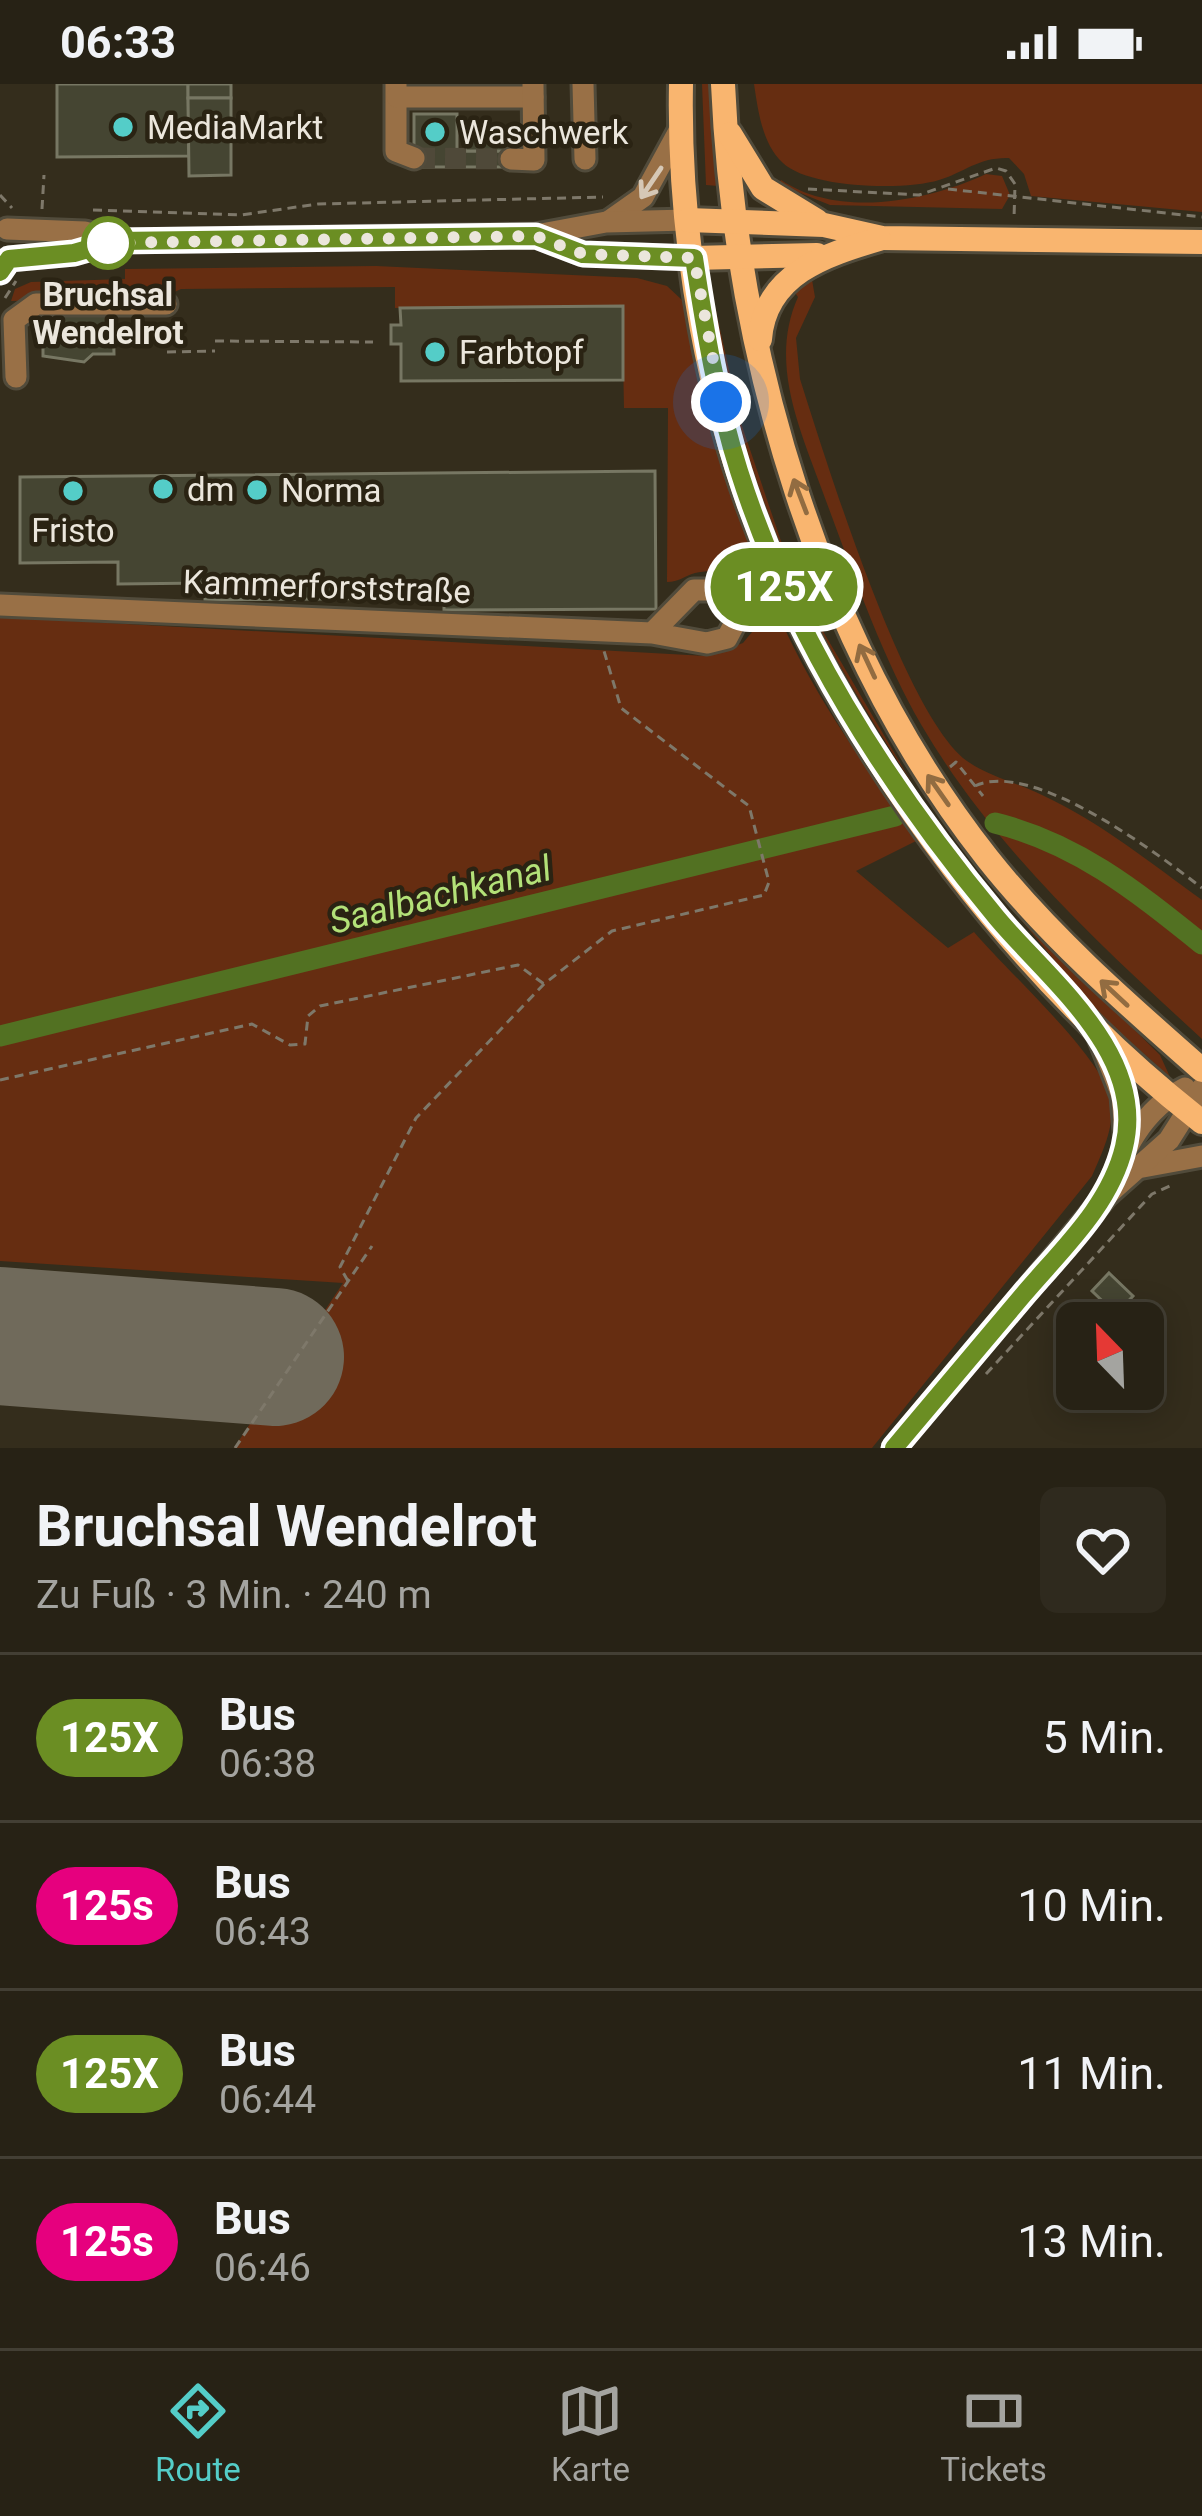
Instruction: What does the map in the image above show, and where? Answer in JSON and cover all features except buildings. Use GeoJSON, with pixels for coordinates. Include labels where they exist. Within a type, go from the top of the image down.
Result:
{"type":"FeatureCollection","features":[{"type":"Feature","properties":{"kind":"main road"},"geometry":{"type":"LineString","coordinates":[[681,84],[688,220],[712,368],[739,471],[772,561],[812,645],[926,825],[996,917],[1092,1024],[1187,1110]]}},
{"type":"Feature","properties":{"kind":"main road"},"geometry":{"type":"LineString","coordinates":[[723,84],[739,259],[786,459],[842,606],[912,752],[1025,902],[1108,988],[1202,1070]]}},
{"type":"Feature","properties":{"kind":"main road"},"geometry":{"type":"LineString","coordinates":[[725,122],[739,155],[763,188],[824,225]]}},
{"type":"Feature","properties":{"kind":"main road"},"geometry":{"type":"LineString","coordinates":[[688,220],[824,225],[882,238],[1202,242]]}},
{"type":"Feature","properties":{"kind":"main road"},"geometry":{"type":"LineString","coordinates":[[758,355],[761,321],[773,296],[811,262],[882,238]]}},
{"type":"Feature","properties":{"kind":"main road"},"geometry":{"type":"LineString","coordinates":[[694,258],[831,253]]}},
{"type":"Feature","properties":{"kind":"street"},"geometry":{"type":"LineString","coordinates":[[584,84],[585,158]]}},
{"type":"Feature","properties":{"kind":"street"},"geometry":{"type":"LineString","coordinates":[[414,158],[396,151],[396,91],[533,90],[534,160],[511,160]]}},
{"type":"Feature","properties":{"kind":"street"},"geometry":{"type":"LineString","coordinates":[[606,222],[643,197],[680,129]]}},
{"type":"Feature","properties":{"kind":"street"},"geometry":{"type":"LineString","coordinates":[[116,241],[8,220],[4,266],[116,241],[536,236],[606,222],[688,220]]}},
{"type":"Feature","properties":{"kind":"street"},"geometry":{"type":"LineString","coordinates":[[536,236],[583,254],[694,258]]}},
{"type":"Feature","properties":{"kind":"street"},"geometry":{"type":"LineString","coordinates":[[16,377],[14,320],[25,309],[36,304],[166,304]]}},
{"type":"Feature","properties":{"kind":"street","name":"Kammerforststraße"},"geometry":{"type":"LineString","coordinates":[[0,605],[652,633]]}},
{"type":"Feature","properties":{"kind":"street"},"geometry":{"type":"LineString","coordinates":[[1092,1024],[1122,1096],[1126,1143],[1106,1196]]}},
{"type":"Feature","properties":{"kind":"street"},"geometry":{"type":"LineString","coordinates":[[894,1448],[1106,1196],[1143,1167],[1202,1084]]}},
{"type":"Feature","properties":{"kind":"street"},"geometry":{"type":"LineString","coordinates":[[1126,1143],[1187,1110]]}},
{"type":"Feature","properties":{"kind":"street"},"geometry":{"type":"LineString","coordinates":[[1143,1167],[1202,1156]]}},
{"type":"Feature","properties":{"kind":"path"},"geometry":{"type":"LineString","coordinates":[[795,186],[852,194],[919,195],[996,168],[1006,171],[1016,198]]}},
{"type":"Feature","properties":{"kind":"path"},"geometry":{"type":"LineString","coordinates":[[42,212],[44,175]]}},
{"type":"Feature","properties":{"kind":"path"},"geometry":{"type":"LineString","coordinates":[[944,189],[1202,217]]}},
{"type":"Feature","properties":{"kind":"path"},"geometry":{"type":"LineString","coordinates":[[79,210],[241,215],[318,204],[583,201],[612,193]]}},
{"type":"Feature","properties":{"kind":"path"},"geometry":{"type":"LineString","coordinates":[[0,195],[8,220]]}},
{"type":"Feature","properties":{"kind":"path"},"geometry":{"type":"LineString","coordinates":[[215,341],[373,342]]}},
{"type":"Feature","properties":{"kind":"path"},"geometry":{"type":"LineString","coordinates":[[166,352],[215,351]]}},
{"type":"Feature","properties":{"kind":"path"},"geometry":{"type":"LineString","coordinates":[[348,1281],[340,1267],[416,1118],[544,984],[612,931],[764,895],[769,882],[753,814],[742,798],[694,768],[621,708],[604,666],[603,631]]}},
{"type":"Feature","properties":{"kind":"path"},"geometry":{"type":"LineString","coordinates":[[948,768],[956,762],[983,796]]}},
{"type":"Feature","properties":{"kind":"path"},"geometry":{"type":"LineString","coordinates":[[975,786],[1002,780],[1041,790],[1109,824],[1202,888]]}},
{"type":"Feature","properties":{"kind":"path"},"geometry":{"type":"LineString","coordinates":[[0,1080],[252,1024],[290,1045],[305,1043],[308,1016],[320,1006],[518,965],[544,984]]}},
{"type":"Feature","properties":{"kind":"path"},"geometry":{"type":"LineString","coordinates":[[980,1382],[1152,1194],[1179,1182]]}},
{"type":"Feature","properties":{"kind":"path"},"geometry":{"type":"LineString","coordinates":[[235,1448],[372,1246]]}},
{"type":"Feature","properties":{"kind":"shaded area"},"geometry":{"type":"Polygon","coordinates":[[[702,84],[710,84],[718,186],[706,185],[702,84]]]}},
{"type":"Feature","properties":{"kind":"shaded area"},"geometry":{"type":"Polygon","coordinates":[[[754,84],[1202,84],[1202,212],[1031,196],[1024,174],[1009,158],[904,186],[813,178],[783,163],[770,146],[754,84]]]}},
{"type":"Feature","properties":{"kind":"shaded area"},"geometry":{"type":"Polygon","coordinates":[[[986,174],[1002,176],[1010,195],[1002,209],[830,205],[778,184],[781,180],[829,199],[884,202],[938,192],[986,174]]]}},
{"type":"Feature","properties":{"kind":"shaded area"},"geometry":{"type":"Polygon","coordinates":[[[376,266],[637,278],[667,286],[682,300],[729,477],[775,607],[837,723],[920,839],[856,871],[948,948],[974,932],[1070,1035],[1110,1096],[1110,1127],[1092,1176],[872,1448],[234,1448],[343,1283],[0,1261],[0,617],[706,656],[743,643],[752,632],[747,595],[733,578],[710,571],[667,582],[668,408],[624,408],[622,306],[395,308],[395,287],[181,289],[162,298],[11,301],[15,289],[31,282],[125,279],[125,269],[376,266]]]}},
{"type":"Feature","properties":{"kind":"shaded area"},"geometry":{"type":"Polygon","coordinates":[[[811,274],[815,297],[796,338],[800,379],[870,583],[918,693],[943,735],[967,761],[1084,818],[1202,900],[1202,1039],[1087,931],[1015,853],[950,770],[907,699],[855,580],[790,394],[786,346],[798,297],[793,290],[811,274]]]}},
{"type":"Feature","properties":{"kind":"shaded area"},"geometry":{"type":"Polygon","coordinates":[[[711,289],[741,423],[781,541],[824,633],[912,783],[824,637],[776,534],[738,427],[711,289]]]}},
{"type":"Feature","properties":{"kind":"shaded area"},"geometry":{"type":"Polygon","coordinates":[[[969,857],[1028,925],[1160,1055],[1170,1077],[1098,1013],[969,857]]]}},
{"type":"Feature","properties":{"kind":"waterway","name":"Saalbachkanal"},"geometry":{"type":"LineString","coordinates":[[0,1036],[895,816]]}},
{"type":"Feature","properties":{"kind":"waterway","name":"Saalbachkanal"},"geometry":{"type":"LineString","coordinates":[[995,823],[1079,856],[1130,888],[1202,944]]}},
{"type":"Feature","properties":{"kind":"runway"},"geometry":{"type":"LineString","coordinates":[[0,1336],[275,1357]]}},
{"type":"Feature","properties":{"kind":"tunnel"},"geometry":{"type":"LineString","coordinates":[[414,158],[511,159]]}},
{"type":"Feature","properties":{"kind":"bus line","name":"125X"},"geometry":{"type":"LineString","coordinates":[[0,272],[9,259],[74,253],[116,241],[536,236],[583,254],[694,258],[712,368],[739,471],[772,561],[812,645],[926,825],[996,917],[1092,1024],[1113,1064],[1122,1096],[1126,1143],[1106,1196],[894,1448]]}},
{"type":"Feature","properties":{"kind":"place","name":"MediaMarkt"},"geometry":{"type":"Point","coordinates":[123,127]}},
{"type":"Feature","properties":{"kind":"place","name":"Waschwerk"},"geometry":{"type":"Point","coordinates":[435,132]}},
{"type":"Feature","properties":{"kind":"place","name":"Bruchsal Wendelrot"},"geometry":{"type":"Point","coordinates":[108,243]}},
{"type":"Feature","properties":{"kind":"place","name":"Farbtopf"},"geometry":{"type":"Point","coordinates":[435,352]}},
{"type":"Feature","properties":{"kind":"place","name":"dm"},"geometry":{"type":"Point","coordinates":[163,489]}},
{"type":"Feature","properties":{"kind":"place","name":"Norma"},"geometry":{"type":"Point","coordinates":[257,490]}},
{"type":"Feature","properties":{"kind":"place","name":"Fristo"},"geometry":{"type":"Point","coordinates":[73,491]}},
{"type":"Feature","properties":{"kind":"route"},"geometry":{"type":"LineString","coordinates":[[108,243],[536,236],[583,254],[694,258],[721,402]]}}]}
